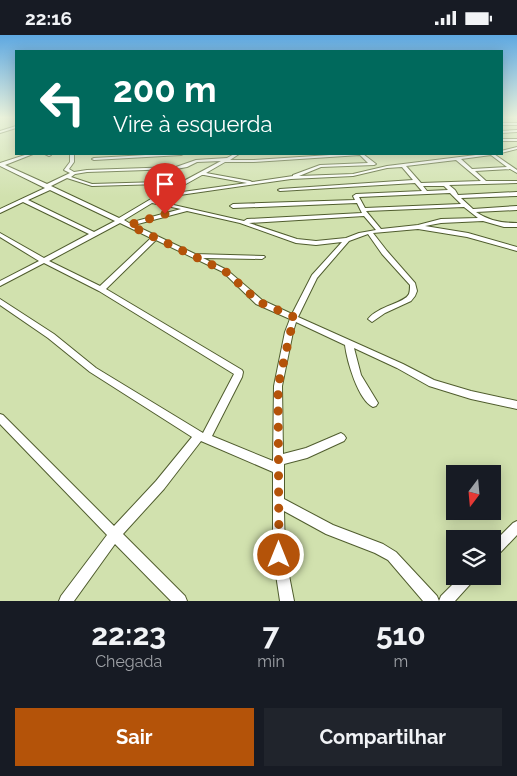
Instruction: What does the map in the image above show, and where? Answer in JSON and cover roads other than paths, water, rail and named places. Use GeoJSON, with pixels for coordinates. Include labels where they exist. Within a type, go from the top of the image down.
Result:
{"type":"FeatureCollection","features":[{"type":"Feature","properties":{"kind":"street"},"geometry":{"type":"LineString","coordinates":[[503,150],[516,149]]}},
{"type":"Feature","properties":{"kind":"street"},"geometry":{"type":"LineString","coordinates":[[503,150],[517,156]]}},
{"type":"Feature","properties":{"kind":"street"},"geometry":{"type":"LineString","coordinates":[[0,165],[28,155]]}},
{"type":"Feature","properties":{"kind":"street"},"geometry":{"type":"LineString","coordinates":[[72,155],[72,162],[66,171],[74,173]]}},
{"type":"Feature","properties":{"kind":"street"},"geometry":{"type":"LineString","coordinates":[[94,159],[112,155]]}},
{"type":"Feature","properties":{"kind":"street"},"geometry":{"type":"LineString","coordinates":[[190,155],[196,161]]}},
{"type":"Feature","properties":{"kind":"street"},"geometry":{"type":"LineString","coordinates":[[0,285],[119,221],[158,197],[204,174],[235,155]]}},
{"type":"Feature","properties":{"kind":"street"},"geometry":{"type":"LineString","coordinates":[[0,211],[74,173],[176,168],[196,161],[293,159],[347,155]]}},
{"type":"Feature","properties":{"kind":"street"},"geometry":{"type":"LineString","coordinates":[[362,155],[372,164]]}},
{"type":"Feature","properties":{"kind":"street"},"geometry":{"type":"LineString","coordinates":[[158,197],[291,178],[353,175],[387,167],[481,155]]}},
{"type":"Feature","properties":{"kind":"street"},"geometry":{"type":"LineString","coordinates":[[493,155],[515,170]]}},
{"type":"Feature","properties":{"kind":"street"},"geometry":{"type":"LineString","coordinates":[[460,157],[485,182]]}},
{"type":"Feature","properties":{"kind":"street"},"geometry":{"type":"LineString","coordinates":[[291,178],[320,166],[372,164],[387,167]]}},
{"type":"Feature","properties":{"kind":"street"},"geometry":{"type":"LineString","coordinates":[[0,165],[225,271],[259,302],[432,383],[471,395],[517,405]]}},
{"type":"Feature","properties":{"kind":"street"},"geometry":{"type":"LineString","coordinates":[[403,165],[426,193]]}},
{"type":"Feature","properties":{"kind":"street"},"geometry":{"type":"LineString","coordinates":[[471,170],[515,170]]}},
{"type":"Feature","properties":{"kind":"street"},"geometry":{"type":"LineString","coordinates":[[204,174],[257,184]]}},
{"type":"Feature","properties":{"kind":"street"},"geometry":{"type":"LineString","coordinates":[[353,175],[357,198],[364,212],[380,231]]}},
{"type":"Feature","properties":{"kind":"street"},"geometry":{"type":"LineString","coordinates":[[67,177],[92,185],[160,183],[182,185]]}},
{"type":"Feature","properties":{"kind":"street"},"geometry":{"type":"LineString","coordinates":[[280,191],[354,185],[517,182]]}},
{"type":"Feature","properties":{"kind":"street"},"geometry":{"type":"LineString","coordinates":[[445,184],[481,220]]}},
{"type":"Feature","properties":{"kind":"street"},"geometry":{"type":"LineString","coordinates":[[233,206],[453,191]]}},
{"type":"Feature","properties":{"kind":"street"},"geometry":{"type":"LineString","coordinates":[[458,197],[517,194]]}},
{"type":"Feature","properties":{"kind":"street"},"geometry":{"type":"LineString","coordinates":[[23,200],[93,234]]}},
{"type":"Feature","properties":{"kind":"street"},"geometry":{"type":"LineString","coordinates":[[151,201],[242,222],[308,243],[347,240],[361,234],[418,227],[441,221],[481,220],[499,225],[517,225]]}},
{"type":"Feature","properties":{"kind":"street"},"geometry":{"type":"LineString","coordinates":[[242,222],[466,205]]}},
{"type":"Feature","properties":{"kind":"street"},"geometry":{"type":"LineString","coordinates":[[472,211],[517,208]]}},
{"type":"Feature","properties":{"kind":"street"},"geometry":{"type":"LineString","coordinates":[[129,225],[189,209]]}},
{"type":"Feature","properties":{"kind":"street"},"geometry":{"type":"LineString","coordinates":[[418,227],[457,232],[514,247]]}},
{"type":"Feature","properties":{"kind":"street"},"geometry":{"type":"LineString","coordinates":[[370,233],[381,251],[392,259],[413,285],[414,289],[412,297],[407,302],[381,311],[372,319]]}},
{"type":"Feature","properties":{"kind":"street"},"geometry":{"type":"LineString","coordinates":[[0,235],[44,261],[101,289],[239,372],[238,377],[202,438],[115,534],[66,601]]}},
{"type":"Feature","properties":{"kind":"street"},"geometry":{"type":"LineString","coordinates":[[101,289],[155,238]]}},
{"type":"Feature","properties":{"kind":"street"},"geometry":{"type":"LineString","coordinates":[[287,601],[279,555],[278,386],[294,317],[314,277],[347,240]]}},
{"type":"Feature","properties":{"kind":"street"},"geometry":{"type":"LineString","coordinates":[[192,256],[262,257]]}},
{"type":"Feature","properties":{"kind":"street"},"geometry":{"type":"LineString","coordinates":[[0,301],[51,336],[93,370],[202,438],[278,465],[341,437]]}},
{"type":"Feature","properties":{"kind":"street"},"geometry":{"type":"LineString","coordinates":[[349,343],[354,369],[361,388],[373,403]]}},
{"type":"Feature","properties":{"kind":"street"},"geometry":{"type":"LineString","coordinates":[[0,418],[180,601]]}},
{"type":"Feature","properties":{"kind":"street"},"geometry":{"type":"LineString","coordinates":[[280,503],[330,530],[379,548],[392,556],[432,601]]}},
{"type":"Feature","properties":{"kind":"street"},"geometry":{"type":"LineString","coordinates":[[501,544],[517,527]]}},
{"type":"Feature","properties":{"kind":"street"},"geometry":{"type":"LineString","coordinates":[[446,601],[461,585]]}}]}
